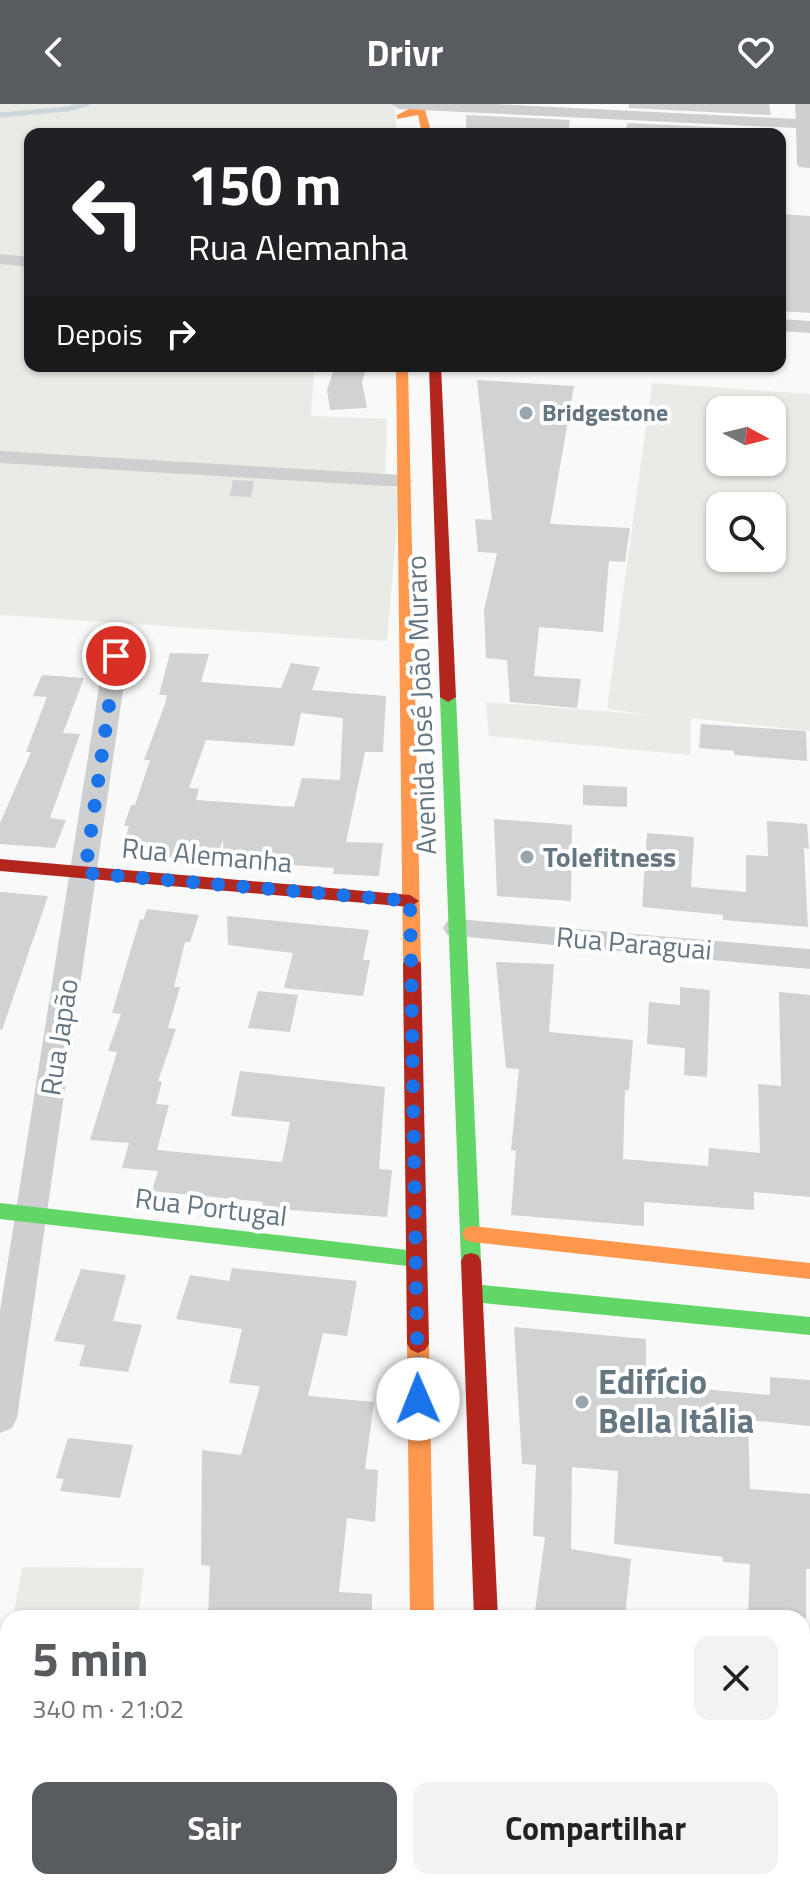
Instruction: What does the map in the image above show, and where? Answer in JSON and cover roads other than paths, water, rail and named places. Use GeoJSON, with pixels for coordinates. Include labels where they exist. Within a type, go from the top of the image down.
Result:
{"type":"FeatureCollection","features":[{"type":"Feature","properties":{"kind":"main road"},"geometry":{"type":"LineString","coordinates":[[428,105],[430,128]]}},
{"type":"Feature","properties":{"kind":"main road"},"geometry":{"type":"LineString","coordinates":[[400,115],[422,112],[428,128]]}},
{"type":"Feature","properties":{"kind":"main road","name":"Avenida José João Muraro"},"geometry":{"type":"LineString","coordinates":[[402,372],[409,699],[406,795],[422,1610]]}},
{"type":"Feature","properties":{"kind":"main road","name":"Avenida José João Muraro"},"geometry":{"type":"LineString","coordinates":[[435,372],[486,1610]]}},
{"type":"Feature","properties":{"kind":"main road"},"geometry":{"type":"LineString","coordinates":[[409,699],[417,764],[432,772],[448,771],[453,765]]}},
{"type":"Feature","properties":{"kind":"main road"},"geometry":{"type":"LineString","coordinates":[[406,795],[431,789],[445,792],[453,847]]}},
{"type":"Feature","properties":{"kind":"main road","name":"Rua Alemanha"},"geometry":{"type":"LineString","coordinates":[[0,865],[410,901]]}},
{"type":"Feature","properties":{"kind":"main road","name":"Rua Portugal"},"geometry":{"type":"LineString","coordinates":[[0,1211],[416,1259]]}},
{"type":"Feature","properties":{"kind":"main road"},"geometry":{"type":"LineString","coordinates":[[472,1234],[810,1271]]}},
{"type":"Feature","properties":{"kind":"main road"},"geometry":{"type":"LineString","coordinates":[[472,1293],[810,1326]]}},
{"type":"Feature","properties":{"kind":"main road"},"geometry":{"type":"LineString","coordinates":[[416,1305],[435,1480],[449,1505],[470,1508],[481,1501]]}},
{"type":"Feature","properties":{"kind":"street"},"geometry":{"type":"LineString","coordinates":[[803,104],[807,124],[805,164]]}},
{"type":"Feature","properties":{"kind":"street"},"geometry":{"type":"LineString","coordinates":[[400,115],[428,105],[594,109],[807,124]]}},
{"type":"Feature","properties":{"kind":"street"},"geometry":{"type":"LineString","coordinates":[[0,259],[24,261]]}},
{"type":"Feature","properties":{"kind":"street"},"geometry":{"type":"LineString","coordinates":[[786,325],[810,327]]}},
{"type":"Feature","properties":{"kind":"street"},"geometry":{"type":"LineString","coordinates":[[0,457],[403,481]]}},
{"type":"Feature","properties":{"kind":"street","name":"Rua Japão"},"geometry":{"type":"LineString","coordinates":[[0,1418],[116,656]]}},
{"type":"Feature","properties":{"kind":"street","name":"Rua Paraguai"},"geometry":{"type":"LineString","coordinates":[[457,928],[810,959]]}},
{"type":"Feature","properties":{"kind":"waterway"},"geometry":{"type":"LineString","coordinates":[[0,115],[67,109],[87,104]]}},
{"type":"Feature","properties":{"kind":"place","name":"Bridgestone"},"geometry":{"type":"Point","coordinates":[526,413]}},
{"type":"Feature","properties":{"kind":"place","name":"Tolefitness"},"geometry":{"type":"Point","coordinates":[527,857]}},
{"type":"Feature","properties":{"kind":"place","name":"Edifício Bella Itália"},"geometry":{"type":"Point","coordinates":[582,1402]}}]}
